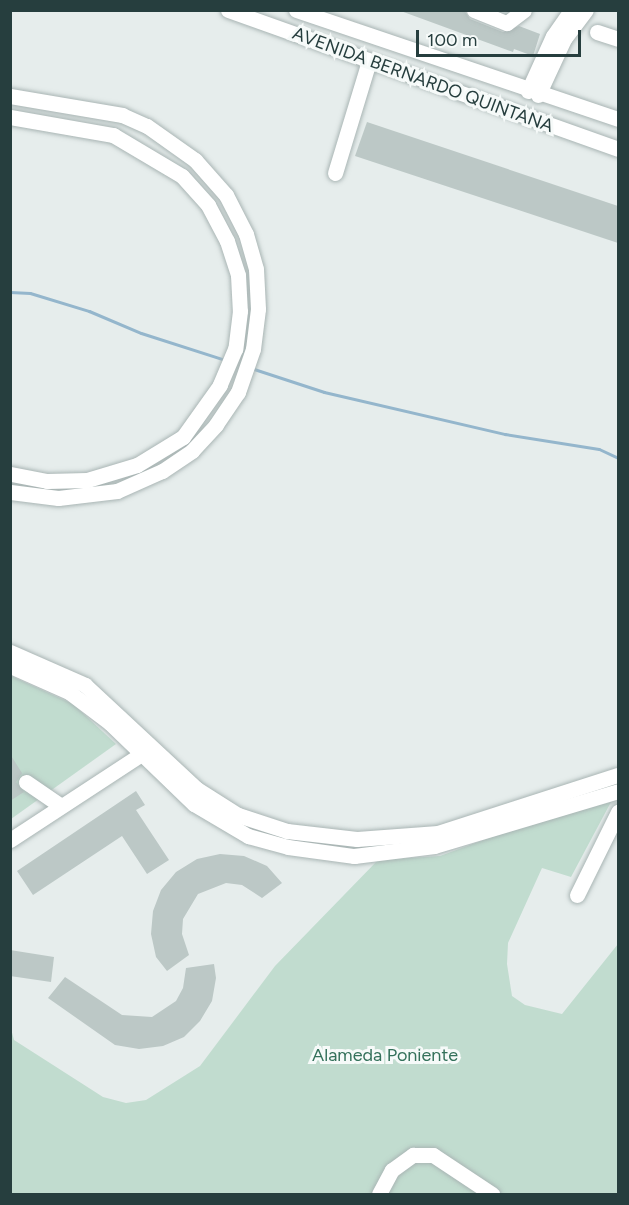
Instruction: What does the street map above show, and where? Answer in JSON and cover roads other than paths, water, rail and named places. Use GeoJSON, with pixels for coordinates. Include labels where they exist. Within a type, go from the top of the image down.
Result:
{"type":"FeatureCollection","features":[{"type":"Feature","properties":{"kind":"street","name":"AVENIDA BERNARDO QUINTANA"},"geometry":{"type":"LineString","coordinates":[[228,10],[612,147]]}},
{"type":"Feature","properties":{"kind":"street","name":"AVENIDA BERNARDO QUINTANA"},"geometry":{"type":"LineString","coordinates":[[296,10],[533,93],[618,119]]}},
{"type":"Feature","properties":{"kind":"street"},"geometry":{"type":"LineString","coordinates":[[474,10],[507,22],[514,21],[524,10]]}},
{"type":"Feature","properties":{"kind":"street"},"geometry":{"type":"LineString","coordinates":[[533,93],[553,36],[571,10]]}},
{"type":"Feature","properties":{"kind":"street"},"geometry":{"type":"LineString","coordinates":[[533,93],[564,39],[586,10]]}},
{"type":"Feature","properties":{"kind":"street"},"geometry":{"type":"LineString","coordinates":[[597,32],[618,39]]}},
{"type":"Feature","properties":{"kind":"street"},"geometry":{"type":"LineString","coordinates":[[335,173],[369,61]]}},
{"type":"Feature","properties":{"kind":"street"},"geometry":{"type":"LineString","coordinates":[[10,96],[122,115],[147,126],[195,160],[226,195],[246,234],[256,269],[258,299],[253,349],[238,392],[216,425],[192,451],[143,482],[90,496],[58,498],[10,492]]}},
{"type":"Feature","properties":{"kind":"street"},"geometry":{"type":"LineString","coordinates":[[10,117],[113,135],[182,176],[208,205],[227,241],[238,275],[240,310],[235,349],[220,385],[183,437],[136,465],[87,480],[47,481],[10,474]]}},
{"type":"Feature","properties":{"kind":"street"},"geometry":{"type":"LineString","coordinates":[[612,147],[618,119]]}},
{"type":"Feature","properties":{"kind":"street"},"geometry":{"type":"LineString","coordinates":[[10,652],[85,685],[194,804],[248,836],[288,848],[354,856],[455,842],[577,801],[618,791]]}},
{"type":"Feature","properties":{"kind":"street"},"geometry":{"type":"LineString","coordinates":[[10,666],[69,692],[197,789],[238,815],[286,831],[357,839],[438,833],[618,775]]}},
{"type":"Feature","properties":{"kind":"street"},"geometry":{"type":"LineString","coordinates":[[10,840],[145,751]]}},
{"type":"Feature","properties":{"kind":"street"},"geometry":{"type":"LineString","coordinates":[[26,782],[61,806]]}},
{"type":"Feature","properties":{"kind":"street"},"geometry":{"type":"LineString","coordinates":[[577,895],[618,815]]}},
{"type":"Feature","properties":{"kind":"street"},"geometry":{"type":"LineString","coordinates":[[379,1194],[392,1170],[413,1155],[432,1155],[492,1194]]}},
{"type":"Feature","properties":{"kind":"waterway"},"geometry":{"type":"LineString","coordinates":[[10,292],[30,293],[89,311],[141,333],[225,360]]}},
{"type":"Feature","properties":{"kind":"waterway"},"geometry":{"type":"LineString","coordinates":[[251,368],[324,392],[505,434],[599,449],[618,458]]}},
{"type":"Feature","properties":{"kind":"park label","name":"Alameda Poniente"},"geometry":{"type":"Point","coordinates":[385,1055]}}]}
